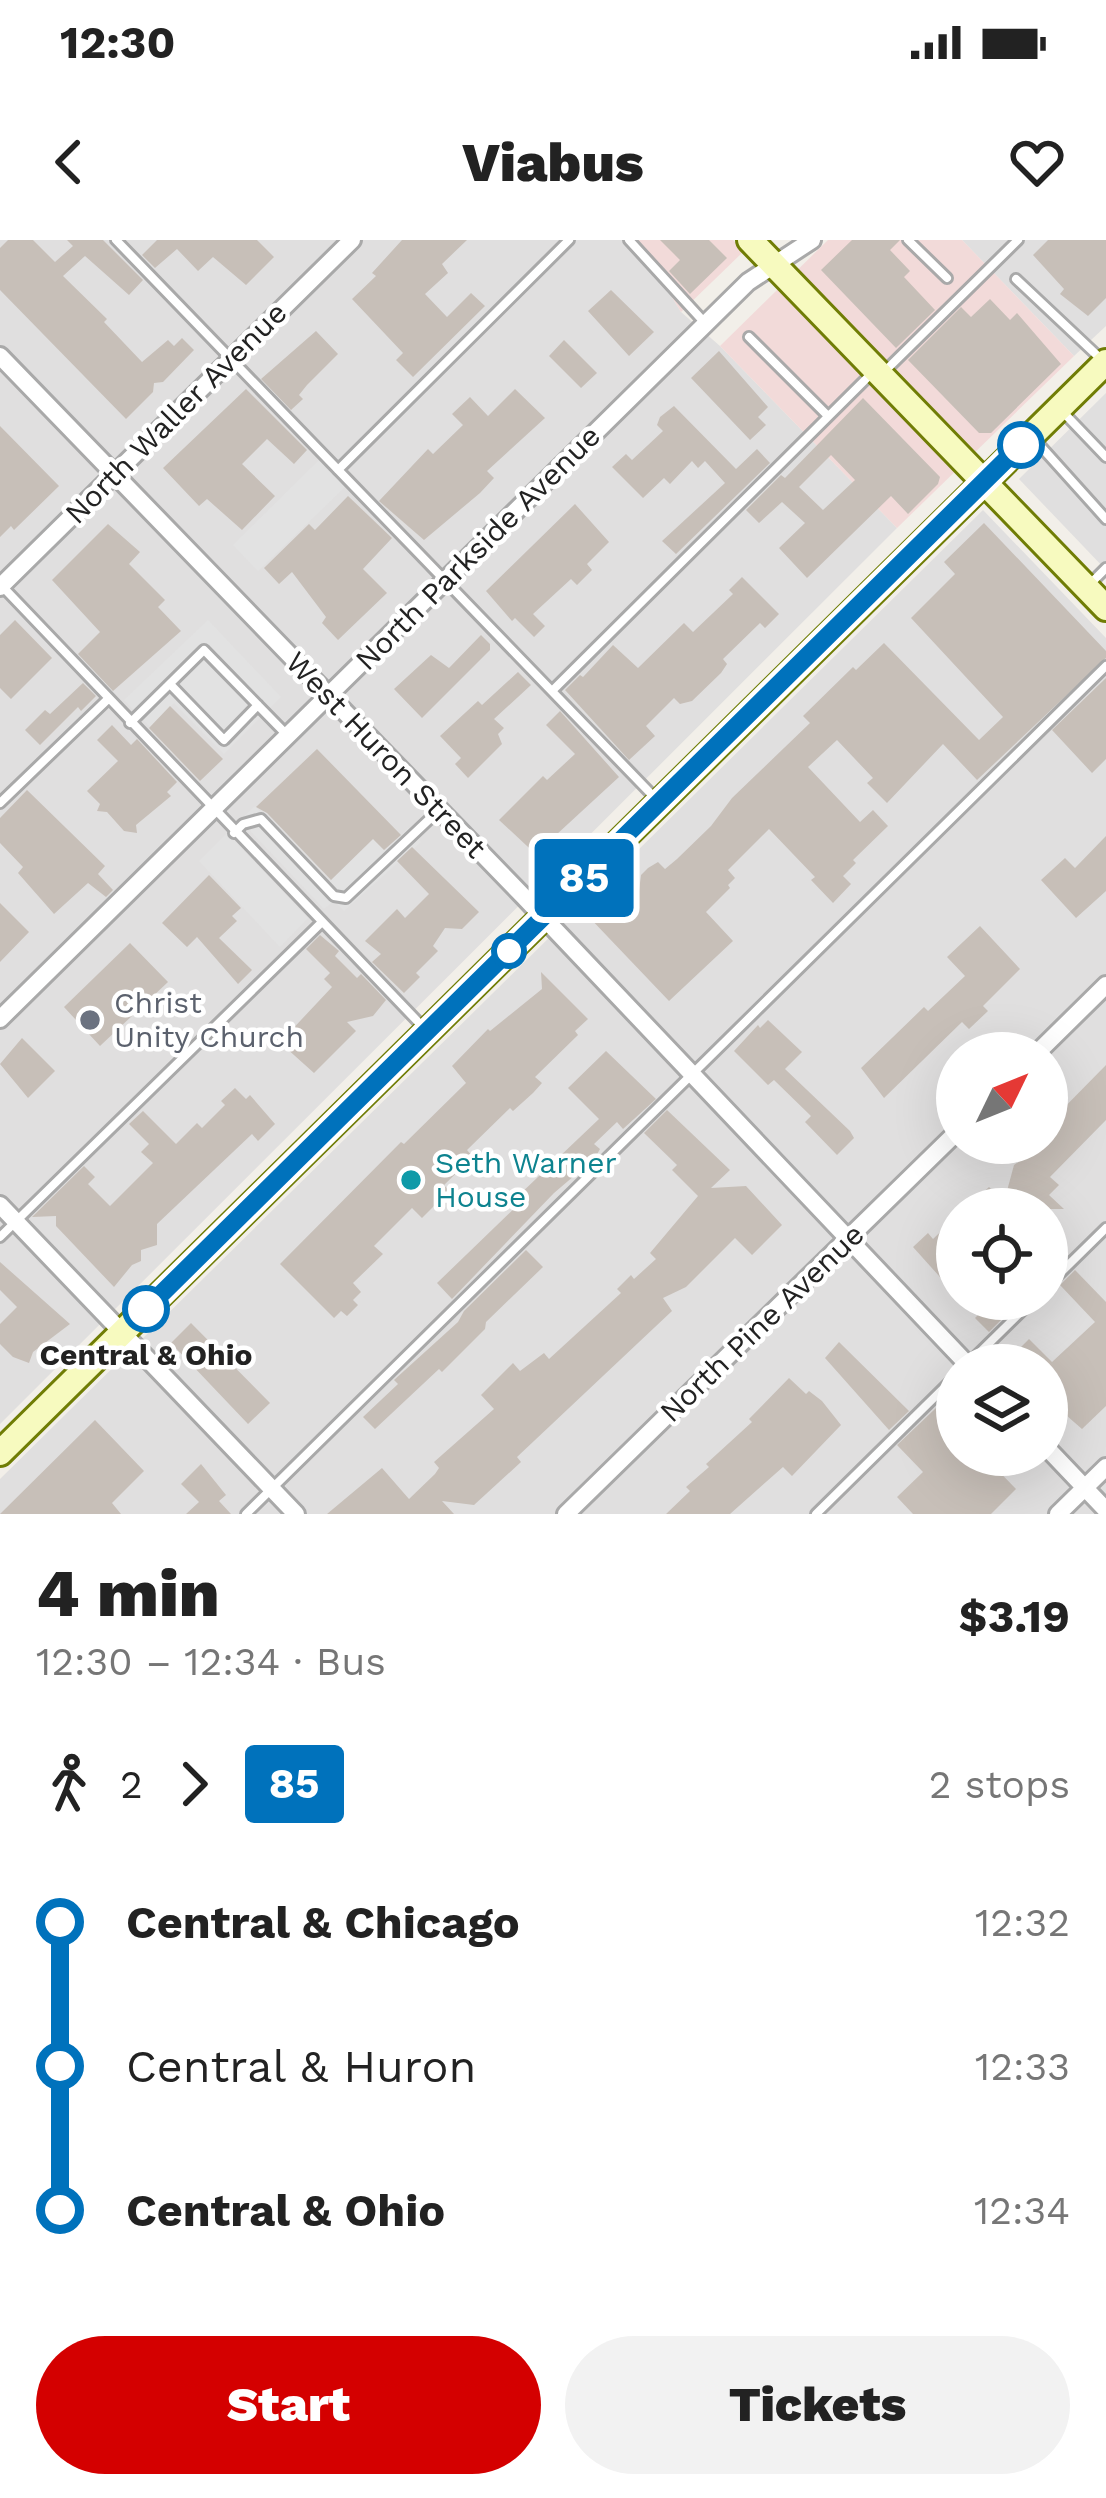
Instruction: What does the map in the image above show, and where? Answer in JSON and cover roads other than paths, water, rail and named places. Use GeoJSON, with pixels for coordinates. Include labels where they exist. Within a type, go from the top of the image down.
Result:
{"type":"FeatureCollection","features":[{"type":"Feature","properties":{"kind":"street"},"geometry":{"type":"LineString","coordinates":[[750,240],[1106,608]]}},
{"type":"Feature","properties":{"kind":"street","name":"North Parkside Avenue"},"geometry":{"type":"LineString","coordinates":[[0,1019],[748,283],[812,240]]}},
{"type":"Feature","properties":{"kind":"street","name":"North Waller Avenue"},"geometry":{"type":"LineString","coordinates":[[0,586],[231,359],[339,244]]}},
{"type":"Feature","properties":{"kind":"street","name":"West Huron Street"},"geometry":{"type":"LineString","coordinates":[[0,356],[948,1344]]}},
{"type":"Feature","properties":{"kind":"street"},"geometry":{"type":"LineString","coordinates":[[0,1453],[1106,362]]}},
{"type":"Feature","properties":{"kind":"street"},"geometry":{"type":"LineString","coordinates":[[1058,1032],[1106,985]]}},
{"type":"Feature","properties":{"kind":"street","name":"North Pine Avenue"},"geometry":{"type":"LineString","coordinates":[[566,1514],[936,1153]]}},
{"type":"Feature","properties":{"kind":"street"},"geometry":{"type":"LineString","coordinates":[[0,1205],[296,1514]]}},
{"type":"Feature","properties":{"kind":"street"},"geometry":{"type":"LineString","coordinates":[[1058,1514],[1106,1467]]}},
{"type":"Feature","properties":{"kind":"street"},"geometry":{"type":"LineString","coordinates":[[1068,1470],[1106,1510]]}},
{"type":"Feature","properties":{"kind":"lane"},"geometry":{"type":"LineString","coordinates":[[116,240],[659,803]]}},
{"type":"Feature","properties":{"kind":"lane"},"geometry":{"type":"LineString","coordinates":[[338,470],[569,240]]}},
{"type":"Feature","properties":{"kind":"lane"},"geometry":{"type":"LineString","coordinates":[[629,240],[706,324]]}},
{"type":"Feature","properties":{"kind":"lane"},"geometry":{"type":"LineString","coordinates":[[908,240],[947,278]]}},
{"type":"Feature","properties":{"kind":"lane"},"geometry":{"type":"LineString","coordinates":[[552,692],[829,416],[1018,240]]}},
{"type":"Feature","properties":{"kind":"lane"},"geometry":{"type":"LineString","coordinates":[[1016,279],[1106,362]]}},
{"type":"Feature","properties":{"kind":"lane"},"geometry":{"type":"LineString","coordinates":[[749,337],[829,416]]}},
{"type":"Feature","properties":{"kind":"lane"},"geometry":{"type":"LineString","coordinates":[[1059,408],[1106,457]]}},
{"type":"Feature","properties":{"kind":"lane"},"geometry":{"type":"LineString","coordinates":[[1031,436],[1106,519]]}},
{"type":"Feature","properties":{"kind":"lane"},"geometry":{"type":"LineString","coordinates":[[1087,588],[1106,568]]}},
{"type":"Feature","properties":{"kind":"lane"},"geometry":{"type":"LineString","coordinates":[[0,586],[428,1031]]}},
{"type":"Feature","properties":{"kind":"lane"},"geometry":{"type":"LineString","coordinates":[[130,723],[204,650],[288,736]]}},
{"type":"Feature","properties":{"kind":"lane"},"geometry":{"type":"LineString","coordinates":[[246,1514],[1106,666]]}},
{"type":"Feature","properties":{"kind":"lane"},"geometry":{"type":"LineString","coordinates":[[170,684],[224,740],[258,705]]}},
{"type":"Feature","properties":{"kind":"lane"},"geometry":{"type":"LineString","coordinates":[[0,803],[108,699]]}},
{"type":"Feature","properties":{"kind":"lane"},"geometry":{"type":"LineString","coordinates":[[234,833],[243,824],[261,819],[334,896],[346,898],[440,810]]}},
{"type":"Feature","properties":{"kind":"lane"},"geometry":{"type":"LineString","coordinates":[[0,1238],[322,922]]}},
{"type":"Feature","properties":{"kind":"lane"},"geometry":{"type":"LineString","coordinates":[[1068,1265],[1106,1228]]}},
{"type":"Feature","properties":{"kind":"lane"},"geometry":{"type":"LineString","coordinates":[[989,1344],[1013,1320]]}},
{"type":"Feature","properties":{"kind":"lane"},"geometry":{"type":"LineString","coordinates":[[816,1514],[936,1396]]}},
{"type":"Feature","properties":{"kind":"place","name":"Christ Unity Church"},"geometry":{"type":"Point","coordinates":[90,1020]}},
{"type":"Feature","properties":{"kind":"place","name":"Seth Warner House"},"geometry":{"type":"Point","coordinates":[411,1180]}},
{"type":"Feature","properties":{"kind":"place","name":"Central & Ohio"},"geometry":{"type":"Point","coordinates":[146,1309]}}]}
